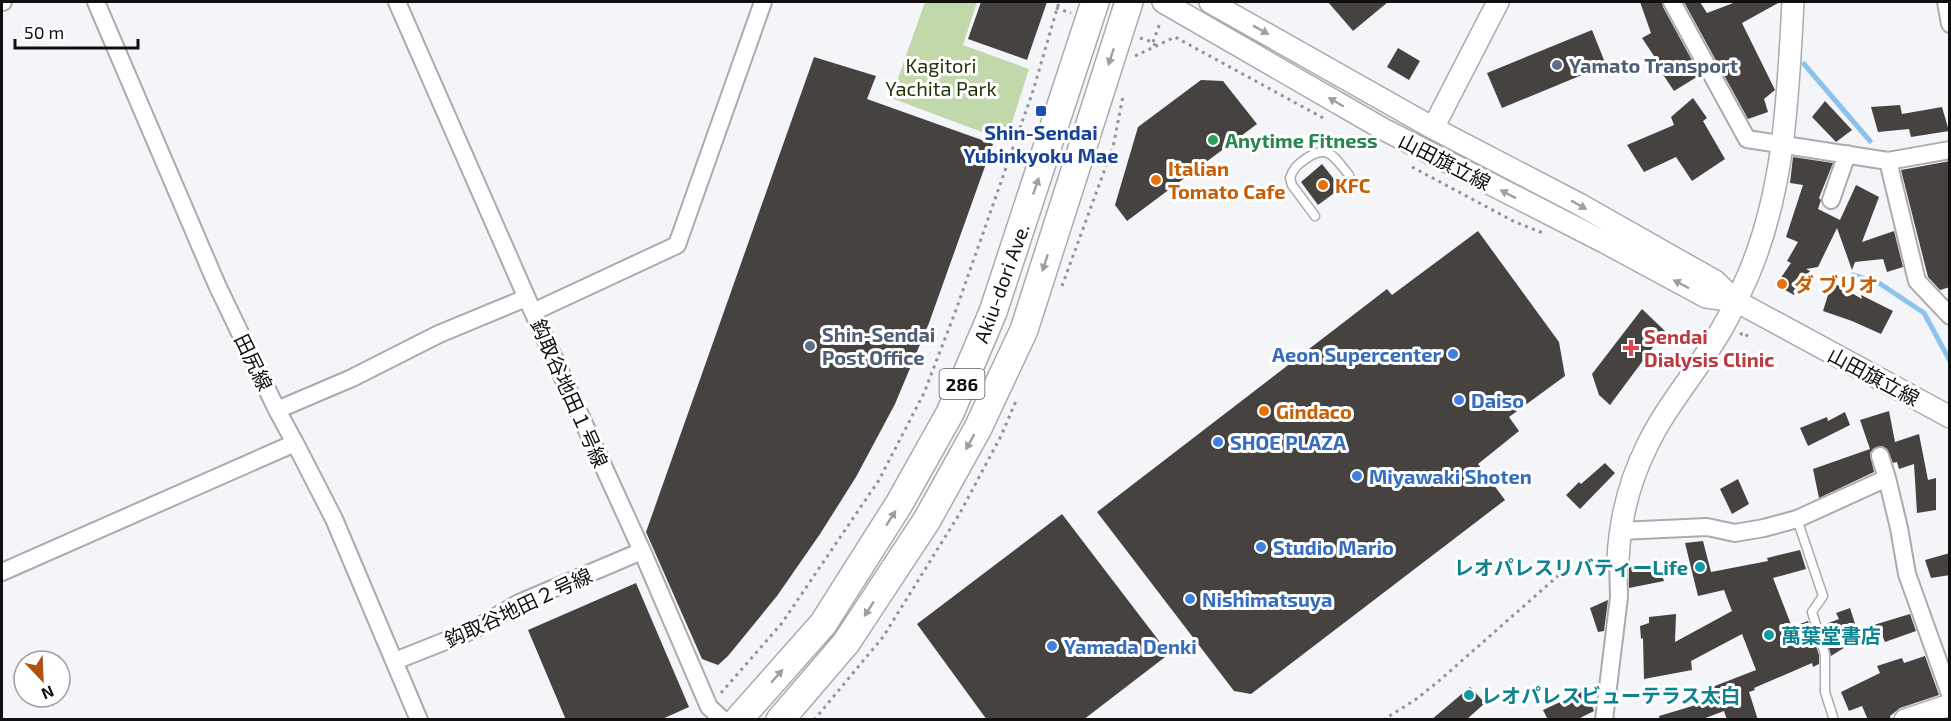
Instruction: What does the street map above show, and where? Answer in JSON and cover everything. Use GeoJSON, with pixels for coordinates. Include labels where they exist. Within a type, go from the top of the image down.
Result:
{"type":"FeatureCollection","features":[{"type":"Feature","properties":{"kind":"highway","name":"Akiu-dori Ave."},"geometry":{"type":"LineString","coordinates":[[780,720],[846,643],[927,520],[978,428],[1024,330],[1129,2]]}},
{"type":"Feature","properties":{"kind":"highway","name":"Akiu-dori Ave."},"geometry":{"type":"LineString","coordinates":[[738,720],[823,624],[899,504],[950,413],[993,312],[1085,8]]}},
{"type":"Feature","properties":{"kind":"street","name":"田尻線"},"geometry":{"type":"LineString","coordinates":[[96,2],[217,285],[277,410],[334,519],[419,720]]}},
{"type":"Feature","properties":{"kind":"street"},"geometry":{"type":"LineString","coordinates":[[277,410],[352,378],[439,334],[529,305],[397,2]]}},
{"type":"Feature","properties":{"kind":"street","name":"鈎取谷地田１号線"},"geometry":{"type":"LineString","coordinates":[[723,720],[709,707],[642,551],[529,305],[677,245],[763,2]]}},
{"type":"Feature","properties":{"kind":"street","name":"山田旗立線"},"geometry":{"type":"LineString","coordinates":[[1162,2],[1383,129],[1707,297],[1736,301]]}},
{"type":"Feature","properties":{"kind":"street","name":"山田旗立線"},"geometry":{"type":"LineString","coordinates":[[1210,2],[1433,128],[1578,204],[1715,281],[1736,301],[1950,417]]}},
{"type":"Feature","properties":{"kind":"street"},"geometry":{"type":"LineString","coordinates":[[1433,128],[1498,2]]}},
{"type":"Feature","properties":{"kind":"street"},"geometry":{"type":"LineString","coordinates":[[1672,2],[1747,139],[1888,160],[1950,150]]}},
{"type":"Feature","properties":{"kind":"street"},"geometry":{"type":"LineString","coordinates":[[1604,720],[1619,597],[1620,531],[1630,488],[1647,445],[1669,407],[1718,334],[1755,258],[1772,198],[1783,144],[1793,2]]}},
{"type":"Feature","properties":{"kind":"street"},"geometry":{"type":"LineString","coordinates":[[1946,2],[1950,24]]}},
{"type":"Feature","properties":{"kind":"street"},"geometry":{"type":"LineString","coordinates":[[1831,200],[1847,154]]}},
{"type":"Feature","properties":{"kind":"street"},"geometry":{"type":"LineString","coordinates":[[1888,160],[1917,281],[1950,316]]}},
{"type":"Feature","properties":{"kind":"street"},"geometry":{"type":"LineString","coordinates":[[2,572],[295,443]]}},
{"type":"Feature","properties":{"kind":"street"},"geometry":{"type":"LineString","coordinates":[[1880,456],[1899,528],[1907,574],[1950,694]]}},
{"type":"Feature","properties":{"kind":"street"},"geometry":{"type":"LineString","coordinates":[[1620,531],[1707,527],[1735,533],[1797,519],[1887,478]]}},
{"type":"Feature","properties":{"kind":"street","name":"鈎取谷地田２号線"},"geometry":{"type":"LineString","coordinates":[[395,661],[473,630],[519,603],[642,551]]}},
{"type":"Feature","properties":{"kind":"street"},"geometry":{"type":"LineString","coordinates":[[1905,720],[1950,705]]}},
{"type":"Feature","properties":{"kind":"lane"},"geometry":{"type":"LineString","coordinates":[[1315,216],[1292,185],[1290,178],[1296,166],[1313,153],[1324,151],[1333,155],[1349,175]]}},
{"type":"Feature","properties":{"kind":"lane"},"geometry":{"type":"LineString","coordinates":[[1797,519],[1823,596],[1812,612],[1825,654],[1825,692],[1834,720]]}},
{"type":"Feature","properties":{"kind":"path"},"geometry":{"type":"LineString","coordinates":[[709,707],[782,623],[879,480],[924,393],[956,310],[1029,102],[1059,2]]}},
{"type":"Feature","properties":{"kind":"path"},"geometry":{"type":"LineString","coordinates":[[1056,8],[1085,8]]}},
{"type":"Feature","properties":{"kind":"path"},"geometry":{"type":"LineString","coordinates":[[1154,44],[1161,24]]}},
{"type":"Feature","properties":{"kind":"path"},"geometry":{"type":"LineString","coordinates":[[1137,37],[1154,44]]}},
{"type":"Feature","properties":{"kind":"path"},"geometry":{"type":"LineString","coordinates":[[1131,58],[1154,44],[1175,37],[1326,120]]}},
{"type":"Feature","properties":{"kind":"path"},"geometry":{"type":"LineString","coordinates":[[1062,287],[1113,147],[1124,92]]}},
{"type":"Feature","properties":{"kind":"path"},"geometry":{"type":"LineString","coordinates":[[1409,165],[1515,222],[1547,235]]}},
{"type":"Feature","properties":{"kind":"path"},"geometry":{"type":"LineString","coordinates":[[1737,330],[1746,337],[1748,333]]}},
{"type":"Feature","properties":{"kind":"path"},"geometry":{"type":"LineString","coordinates":[[814,720],[883,637],[960,513],[1001,436],[1019,394]]}},
{"type":"Feature","properties":{"kind":"path"},"geometry":{"type":"LineString","coordinates":[[1383,720],[1415,700],[1440,680],[1559,575],[1563,562]]}},
{"type":"Feature","properties":{"kind":"green space","name":"Kagitori Yachita Park"},"geometry":{"type":"Polygon","coordinates":[[[925,2],[977,2],[963,45],[1029,69],[1006,141],[891,98],[925,2]]]}},
{"type":"Feature","properties":{"kind":"building"},"geometry":{"type":"Polygon","coordinates":[[[981,2],[1047,2],[1027,60],[968,39],[981,2]]]}},
{"type":"Feature","properties":{"kind":"building"},"geometry":{"type":"Polygon","coordinates":[[[1328,2],[1388,2],[1353,31],[1328,2]]]}},
{"type":"Feature","properties":{"kind":"building"},"geometry":{"type":"Polygon","coordinates":[[[1640,2],[1662,2],[1700,75],[1674,91],[1642,38],[1651,33],[1640,2]]]}},
{"type":"Feature","properties":{"kind":"building"},"geometry":{"type":"Polygon","coordinates":[[[1684,2],[1700,2],[1707,13],[1736,2],[1780,2],[1742,23],[1775,90],[1764,99],[1768,112],[1748,119],[1684,2]]]}},
{"type":"Feature","properties":{"kind":"building"},"geometry":{"type":"Polygon","coordinates":[[[1592,30],[1606,65],[1502,108],[1487,73],[1592,30]]]}},
{"type":"Feature","properties":{"kind":"building"},"geometry":{"type":"Polygon","coordinates":[[[1398,48],[1420,61],[1409,80],[1387,67],[1398,48]]]}},
{"type":"Feature","properties":{"kind":"building"},"geometry":{"type":"Polygon","coordinates":[[[814,57],[876,76],[867,99],[993,144],[929,323],[895,404],[856,477],[820,534],[777,596],[718,665],[702,659],[646,532],[814,57]]]}},
{"type":"Feature","properties":{"kind":"building"},"geometry":{"type":"Polygon","coordinates":[[[1201,80],[1223,81],[1257,124],[1127,221],[1115,205],[1138,127],[1201,80]]]}},
{"type":"Feature","properties":{"kind":"building"},"geometry":{"type":"Polygon","coordinates":[[[1693,98],[1707,118],[1703,121],[1725,159],[1692,181],[1676,157],[1644,172],[1627,145],[1674,125],[1671,117],[1693,98]]]}},
{"type":"Feature","properties":{"kind":"building"},"geometry":{"type":"Polygon","coordinates":[[[1825,101],[1852,130],[1836,142],[1812,117],[1825,101]]]}},
{"type":"Feature","properties":{"kind":"building"},"geometry":{"type":"Polygon","coordinates":[[[1900,105],[1902,114],[1942,107],[1949,131],[1911,137],[1909,129],[1878,132],[1871,107],[1900,105]]]}},
{"type":"Feature","properties":{"kind":"building"},"geometry":{"type":"Polygon","coordinates":[[[1793,157],[1833,163],[1819,198],[1821,200],[1818,209],[1840,220],[1856,185],[1879,197],[1862,242],[1894,231],[1903,267],[1887,272],[1883,259],[1855,262],[1852,270],[1837,228],[1818,267],[1806,269],[1810,271],[1794,295],[1776,285],[1791,263],[1787,261],[1798,242],[1786,237],[1803,185],[1790,183],[1793,157]]]}},
{"type":"Feature","properties":{"kind":"building"},"geometry":{"type":"Polygon","coordinates":[[[1950,161],[1950,287],[1940,290],[1928,277],[1901,170],[1950,161]]]}},
{"type":"Feature","properties":{"kind":"building"},"geometry":{"type":"Polygon","coordinates":[[[1322,164],[1341,188],[1318,205],[1301,182],[1322,164]]]}},
{"type":"Feature","properties":{"kind":"building"},"geometry":{"type":"Polygon","coordinates":[[[1478,231],[1559,342],[1565,376],[1509,417],[1519,431],[1478,464],[1505,500],[1251,694],[1234,691],[1097,512],[1387,289],[1392,295],[1478,231]]]}},
{"type":"Feature","properties":{"kind":"building"},"geometry":{"type":"Polygon","coordinates":[[[1832,282],[1862,299],[1861,295],[1893,311],[1881,334],[1823,311],[1832,282]]]}},
{"type":"Feature","properties":{"kind":"building"},"geometry":{"type":"Polygon","coordinates":[[[1642,309],[1665,331],[1610,405],[1599,395],[1592,374],[1642,309]]]}},
{"type":"Feature","properties":{"kind":"building"},"geometry":{"type":"Polygon","coordinates":[[[1889,411],[1895,442],[1919,434],[1928,480],[1936,478],[1936,510],[1917,513],[1914,464],[1899,469],[1897,462],[1893,463],[1887,449],[1882,446],[1873,449],[1870,453],[1874,472],[1819,498],[1813,469],[1870,449],[1860,420],[1889,411]]]}},
{"type":"Feature","properties":{"kind":"building"},"geometry":{"type":"Polygon","coordinates":[[[1845,412],[1850,425],[1808,446],[1800,428],[1827,417],[1828,421],[1845,412]]]}},
{"type":"Feature","properties":{"kind":"building"},"geometry":{"type":"Polygon","coordinates":[[[1605,463],[1615,473],[1580,509],[1566,495],[1579,482],[1581,484],[1605,463]]]}},
{"type":"Feature","properties":{"kind":"building"},"geometry":{"type":"Polygon","coordinates":[[[1738,479],[1749,504],[1732,514],[1720,489],[1738,479]]]}},
{"type":"Feature","properties":{"kind":"building"},"geometry":{"type":"Polygon","coordinates":[[[1062,514],[1169,654],[1083,720],[987,720],[917,624],[1062,514]]]}},
{"type":"Feature","properties":{"kind":"building"},"geometry":{"type":"Polygon","coordinates":[[[1703,541],[1711,572],[1768,561],[1767,558],[1800,550],[1806,569],[1773,578],[1792,627],[1808,621],[1819,655],[1819,664],[1813,667],[1812,663],[1749,692],[1758,720],[1727,720],[1724,711],[1700,720],[1660,720],[1659,716],[1706,702],[1702,691],[1756,670],[1742,634],[1691,661],[1692,670],[1644,679],[1643,638],[1641,639],[1640,626],[1649,623],[1649,617],[1676,614],[1675,642],[1732,611],[1724,590],[1698,596],[1685,543],[1703,541]]]}},
{"type":"Feature","properties":{"kind":"building"},"geometry":{"type":"Polygon","coordinates":[[[1950,553],[1950,575],[1931,578],[1925,560],[1950,553]]]}},
{"type":"Feature","properties":{"kind":"building"},"geometry":{"type":"Polygon","coordinates":[[[1657,562],[1664,581],[1629,588],[1629,567],[1657,562]]]}},
{"type":"Feature","properties":{"kind":"building"},"geometry":{"type":"Polygon","coordinates":[[[636,583],[689,707],[660,720],[566,720],[528,630],[636,583]]]}},
{"type":"Feature","properties":{"kind":"building"},"geometry":{"type":"Polygon","coordinates":[[[1608,600],[1604,631],[1598,632],[1590,608],[1608,600]]]}},
{"type":"Feature","properties":{"kind":"building"},"geometry":{"type":"Polygon","coordinates":[[[1850,608],[1857,630],[1910,614],[1916,631],[1885,642],[1882,635],[1847,646],[1831,656],[1823,625],[1839,619],[1836,613],[1850,608]]]}},
{"type":"Feature","properties":{"kind":"building"},"geometry":{"type":"Polygon","coordinates":[[[1925,656],[1939,695],[1900,708],[1890,716],[1891,720],[1868,720],[1862,706],[1849,711],[1841,692],[1880,673],[1877,666],[1902,658],[1904,663],[1925,656]]]}},
{"type":"Feature","properties":{"kind":"building","name":"レオパレスビューテラス太白"},"geometry":{"type":"Polygon","coordinates":[[[1470,687],[1485,703],[1466,720],[1431,720],[1470,687]]]}},
{"type":"Feature","properties":{"kind":"building"},"geometry":{"type":"Polygon","coordinates":[[[1586,690],[1594,711],[1576,720],[1548,720],[1543,710],[1586,690]]]}},
{"type":"Feature","properties":{"kind":"waterway"},"geometry":{"type":"LineString","coordinates":[[1804,64],[1870,141]]}},
{"type":"Feature","properties":{"kind":"waterway"},"geometry":{"type":"LineString","coordinates":[[1853,275],[1879,283],[1924,313],[1950,361]]}},
{"type":"Feature","properties":{"kind":"place","name":"Yamato Transport"},"geometry":{"type":"Point","coordinates":[1557,65]}},
{"type":"Feature","properties":{"kind":"place","name":"Shin-Sendai Yubinkyoku Mae"},"geometry":{"type":"Point","coordinates":[1041,111]}},
{"type":"Feature","properties":{"kind":"place","name":"Anytime Fitness"},"geometry":{"type":"Point","coordinates":[1213,140]}},
{"type":"Feature","properties":{"kind":"place","name":"Italian Tomato Cafe"},"geometry":{"type":"Point","coordinates":[1156,180]}},
{"type":"Feature","properties":{"kind":"place","name":"KFC"},"geometry":{"type":"Point","coordinates":[1323,185]}},
{"type":"Feature","properties":{"kind":"place","name":"ダ ブリオ"},"geometry":{"type":"Point","coordinates":[1782,284]}},
{"type":"Feature","properties":{"kind":"place","name":"Shin-Sendai Post Office"},"geometry":{"type":"Point","coordinates":[810,346]}},
{"type":"Feature","properties":{"kind":"place","name":"Sendai Dialysis Clinic"},"geometry":{"type":"Point","coordinates":[1631,348]}},
{"type":"Feature","properties":{"kind":"place","name":"Aeon Supercenter"},"geometry":{"type":"Point","coordinates":[1453,354]}},
{"type":"Feature","properties":{"kind":"place","name":"Daiso"},"geometry":{"type":"Point","coordinates":[1459,400]}},
{"type":"Feature","properties":{"kind":"place","name":"Gindaco"},"geometry":{"type":"Point","coordinates":[1264,411]}},
{"type":"Feature","properties":{"kind":"place","name":"SHOE PLAZA"},"geometry":{"type":"Point","coordinates":[1218,442]}},
{"type":"Feature","properties":{"kind":"place","name":"Miyawaki Shoten"},"geometry":{"type":"Point","coordinates":[1357,476]}},
{"type":"Feature","properties":{"kind":"place","name":"Studio Mario"},"geometry":{"type":"Point","coordinates":[1261,547]}},
{"type":"Feature","properties":{"kind":"place","name":"レオパレスリバティーLife"},"geometry":{"type":"Point","coordinates":[1700,567]}},
{"type":"Feature","properties":{"kind":"place","name":"Nishimatsuya"},"geometry":{"type":"Point","coordinates":[1190,599]}},
{"type":"Feature","properties":{"kind":"place","name":"萬葉堂書店"},"geometry":{"type":"Point","coordinates":[1769,635]}},
{"type":"Feature","properties":{"kind":"place","name":"Yamada Denki"},"geometry":{"type":"Point","coordinates":[1052,646]}},
{"type":"Feature","properties":{"kind":"place","name":"レオパレスビューテラス太白"},"geometry":{"type":"Point","coordinates":[1469,695]}}]}
